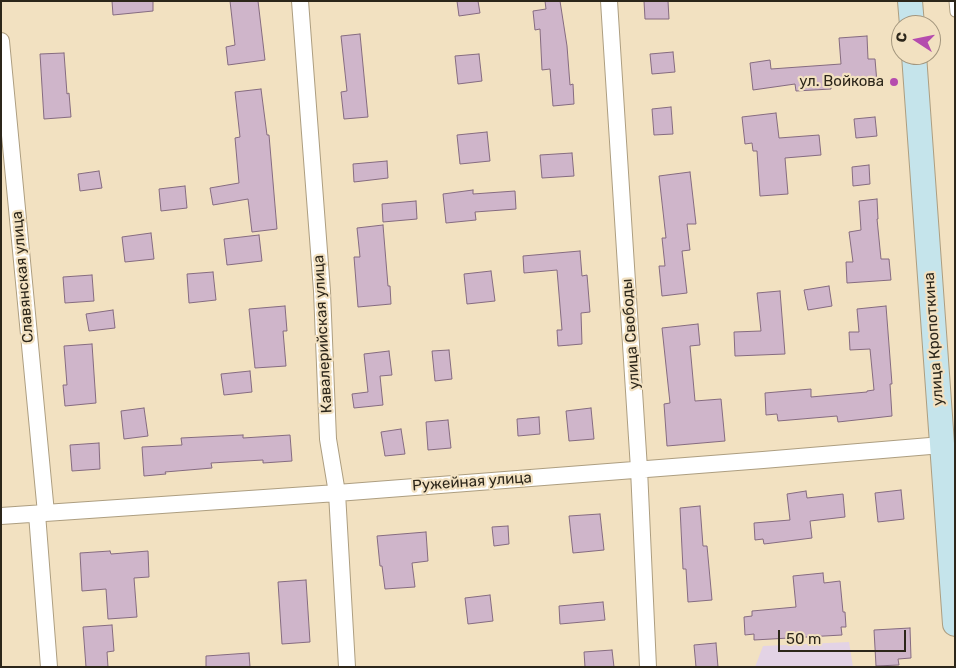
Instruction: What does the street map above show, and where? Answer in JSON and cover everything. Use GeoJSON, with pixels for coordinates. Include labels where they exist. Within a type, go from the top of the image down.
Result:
{"type":"FeatureCollection","features":[{"type":"Feature","properties":{"kind":"main road"},"geometry":{"type":"LineString","coordinates":[[910,1],[911,15]]}},
{"type":"Feature","properties":{"kind":"main road","name":"улица Кропоткина"},"geometry":{"type":"LineString","coordinates":[[915,65],[948,444],[955,624]]}},
{"type":"Feature","properties":{"kind":"street","name":"Кавалерийская улица"},"geometry":{"type":"LineString","coordinates":[[300,1],[322,291],[328,439],[336,493],[347,667]]}},
{"type":"Feature","properties":{"kind":"street","name":"улица Свободы"},"geometry":{"type":"LineString","coordinates":[[609,1],[639,469],[648,667]]}},
{"type":"Feature","properties":{"kind":"street","name":"Славянская улица"},"geometry":{"type":"LineString","coordinates":[[1,41],[41,514],[49,667]]}},
{"type":"Feature","properties":{"kind":"street","name":"Ружейная улица"},"geometry":{"type":"LineString","coordinates":[[1,516],[336,493],[948,444]]}},
{"type":"Feature","properties":{"kind":"lane"},"geometry":{"type":"LineString","coordinates":[[954,1],[955,12]]}},
{"type":"Feature","properties":{"kind":"shaded area"},"geometry":{"type":"Polygon","coordinates":[[[849,642],[853,667],[755,667],[763,646],[849,642]]]}},
{"type":"Feature","properties":{"kind":"building"},"geometry":{"type":"Polygon","coordinates":[[[112,1],[153,1],[153,11],[113,15],[112,1]]]}},
{"type":"Feature","properties":{"kind":"building"},"geometry":{"type":"Polygon","coordinates":[[[230,1],[258,1],[265,60],[228,65],[226,47],[235,45],[230,1]]]}},
{"type":"Feature","properties":{"kind":"building"},"geometry":{"type":"Polygon","coordinates":[[[457,1],[478,1],[480,13],[459,16],[457,1]]]}},
{"type":"Feature","properties":{"kind":"building"},"geometry":{"type":"Polygon","coordinates":[[[545,1],[560,1],[567,46],[570,85],[573,84],[574,104],[553,106],[550,69],[542,70],[540,29],[535,30],[533,11],[546,9],[545,1]]]}},
{"type":"Feature","properties":{"kind":"building"},"geometry":{"type":"Polygon","coordinates":[[[644,1],[668,1],[669,19],[645,19],[644,1]]]}},
{"type":"Feature","properties":{"kind":"building"},"geometry":{"type":"Polygon","coordinates":[[[360,34],[368,117],[344,119],[341,92],[347,91],[341,36],[360,34]]]}},
{"type":"Feature","properties":{"kind":"building"},"geometry":{"type":"Polygon","coordinates":[[[867,36],[868,59],[875,59],[877,83],[831,86],[831,89],[796,91],[795,84],[753,90],[750,63],[770,60],[771,69],[841,64],[839,38],[867,36]]]}},
{"type":"Feature","properties":{"kind":"building"},"geometry":{"type":"Polygon","coordinates":[[[673,52],[675,72],[652,74],[650,54],[673,52]]]}},
{"type":"Feature","properties":{"kind":"building"},"geometry":{"type":"Polygon","coordinates":[[[64,53],[71,117],[44,119],[40,54],[64,53]]]}},
{"type":"Feature","properties":{"kind":"building"},"geometry":{"type":"Polygon","coordinates":[[[479,54],[482,81],[458,84],[455,56],[479,54]]]}},
{"type":"Feature","properties":{"kind":"building"},"geometry":{"type":"Polygon","coordinates":[[[261,89],[267,135],[269,135],[277,229],[252,232],[248,199],[213,205],[210,188],[239,183],[235,138],[240,137],[235,92],[261,89]]]}},
{"type":"Feature","properties":{"kind":"building"},"geometry":{"type":"Polygon","coordinates":[[[671,107],[673,134],[654,135],[652,109],[671,107]]]}},
{"type":"Feature","properties":{"kind":"building"},"geometry":{"type":"Polygon","coordinates":[[[776,113],[779,138],[819,135],[821,155],[785,158],[788,194],[760,196],[757,151],[753,151],[752,143],[745,144],[742,117],[776,113]]]}},
{"type":"Feature","properties":{"kind":"building"},"geometry":{"type":"Polygon","coordinates":[[[875,117],[877,136],[856,138],[854,119],[875,117]]]}},
{"type":"Feature","properties":{"kind":"building"},"geometry":{"type":"Polygon","coordinates":[[[487,132],[490,161],[460,164],[457,135],[487,132]]]}},
{"type":"Feature","properties":{"kind":"building"},"geometry":{"type":"Polygon","coordinates":[[[572,153],[574,176],[542,178],[540,155],[572,153]]]}},
{"type":"Feature","properties":{"kind":"building"},"geometry":{"type":"Polygon","coordinates":[[[387,161],[388,178],[354,182],[353,164],[387,161]]]}},
{"type":"Feature","properties":{"kind":"building"},"geometry":{"type":"Polygon","coordinates":[[[869,165],[870,184],[853,186],[852,167],[869,165]]]}},
{"type":"Feature","properties":{"kind":"building"},"geometry":{"type":"Polygon","coordinates":[[[99,171],[102,188],[80,191],[78,174],[99,171]]]}},
{"type":"Feature","properties":{"kind":"building"},"geometry":{"type":"Polygon","coordinates":[[[690,172],[696,224],[687,224],[690,250],[682,251],[687,293],[662,296],[659,266],[665,266],[662,238],[666,238],[659,176],[690,172]]]}},
{"type":"Feature","properties":{"kind":"building"},"geometry":{"type":"Polygon","coordinates":[[[185,186],[187,208],[161,211],[159,189],[185,186]]]}},
{"type":"Feature","properties":{"kind":"building"},"geometry":{"type":"Polygon","coordinates":[[[473,190],[473,194],[515,191],[516,209],[475,212],[476,220],[446,223],[443,194],[473,190]]]}},
{"type":"Feature","properties":{"kind":"building"},"geometry":{"type":"Polygon","coordinates":[[[877,199],[881,259],[889,259],[891,280],[847,283],[846,262],[853,262],[849,232],[861,230],[859,201],[877,199]]]}},
{"type":"Feature","properties":{"kind":"building"},"geometry":{"type":"Polygon","coordinates":[[[416,201],[417,219],[383,222],[382,204],[416,201]]]}},
{"type":"Feature","properties":{"kind":"building"},"geometry":{"type":"Polygon","coordinates":[[[383,225],[391,304],[358,307],[354,257],[360,257],[357,228],[383,225]]]}},
{"type":"Feature","properties":{"kind":"building"},"geometry":{"type":"Polygon","coordinates":[[[151,233],[154,259],[125,262],[122,237],[151,233]]]}},
{"type":"Feature","properties":{"kind":"building"},"geometry":{"type":"Polygon","coordinates":[[[259,235],[262,261],[227,265],[224,239],[259,235]]]}},
{"type":"Feature","properties":{"kind":"building"},"geometry":{"type":"Polygon","coordinates":[[[580,251],[582,276],[587,275],[590,312],[581,313],[582,344],[558,346],[557,330],[562,330],[557,270],[524,273],[523,256],[580,251]]]}},
{"type":"Feature","properties":{"kind":"building"},"geometry":{"type":"Polygon","coordinates":[[[491,271],[495,301],[467,304],[464,274],[491,271]]]}},
{"type":"Feature","properties":{"kind":"building"},"geometry":{"type":"Polygon","coordinates":[[[213,272],[216,300],[189,303],[187,274],[213,272]]]}},
{"type":"Feature","properties":{"kind":"building"},"geometry":{"type":"Polygon","coordinates":[[[92,275],[94,301],[65,303],[63,277],[92,275]]]}},
{"type":"Feature","properties":{"kind":"building"},"geometry":{"type":"Polygon","coordinates":[[[829,286],[832,306],[808,310],[804,290],[829,286]]]}},
{"type":"Feature","properties":{"kind":"building"},"geometry":{"type":"Polygon","coordinates":[[[780,291],[785,354],[735,356],[734,332],[761,331],[757,293],[780,291]]]}},
{"type":"Feature","properties":{"kind":"building"},"geometry":{"type":"Polygon","coordinates":[[[285,306],[287,331],[283,331],[286,366],[255,368],[249,309],[285,306]]]}},
{"type":"Feature","properties":{"kind":"building"},"geometry":{"type":"Polygon","coordinates":[[[886,306],[892,384],[890,384],[892,416],[838,422],[837,416],[778,421],[777,414],[766,415],[765,393],[811,389],[811,397],[874,390],[870,349],[850,350],[849,332],[859,332],[857,309],[886,306]]]}},
{"type":"Feature","properties":{"kind":"building"},"geometry":{"type":"Polygon","coordinates":[[[113,310],[115,328],[89,331],[86,314],[113,310]]]}},
{"type":"Feature","properties":{"kind":"building"},"geometry":{"type":"Polygon","coordinates":[[[698,324],[700,345],[690,346],[695,401],[721,399],[725,441],[667,446],[664,404],[670,403],[662,328],[698,324]]]}},
{"type":"Feature","properties":{"kind":"building"},"geometry":{"type":"Polygon","coordinates":[[[92,344],[96,403],[65,406],[63,385],[67,385],[64,346],[92,344]]]}},
{"type":"Feature","properties":{"kind":"building"},"geometry":{"type":"Polygon","coordinates":[[[449,350],[452,379],[435,381],[432,351],[449,350]]]}},
{"type":"Feature","properties":{"kind":"building"},"geometry":{"type":"Polygon","coordinates":[[[389,351],[392,375],[380,376],[383,405],[354,408],[352,394],[368,392],[364,354],[389,351]]]}},
{"type":"Feature","properties":{"kind":"building"},"geometry":{"type":"Polygon","coordinates":[[[250,371],[252,392],[224,395],[221,374],[250,371]]]}},
{"type":"Feature","properties":{"kind":"building"},"geometry":{"type":"Polygon","coordinates":[[[144,408],[148,436],[124,439],[121,411],[144,408]]]}},
{"type":"Feature","properties":{"kind":"building"},"geometry":{"type":"Polygon","coordinates":[[[591,408],[594,439],[569,441],[566,411],[591,408]]]}},
{"type":"Feature","properties":{"kind":"building"},"geometry":{"type":"Polygon","coordinates":[[[539,417],[540,434],[518,436],[517,419],[539,417]]]}},
{"type":"Feature","properties":{"kind":"building"},"geometry":{"type":"Polygon","coordinates":[[[448,420],[451,448],[428,450],[426,422],[448,420]]]}},
{"type":"Feature","properties":{"kind":"building"},"geometry":{"type":"Polygon","coordinates":[[[401,429],[405,454],[385,456],[381,432],[401,429]]]}},
{"type":"Feature","properties":{"kind":"building"},"geometry":{"type":"Polygon","coordinates":[[[243,435],[243,438],[290,435],[292,461],[263,463],[263,460],[211,463],[212,468],[165,472],[166,474],[144,476],[142,447],[182,445],[181,438],[243,435]]]}},
{"type":"Feature","properties":{"kind":"building"},"geometry":{"type":"Polygon","coordinates":[[[99,443],[100,469],[72,471],[70,445],[99,443]]]}},
{"type":"Feature","properties":{"kind":"building"},"geometry":{"type":"Polygon","coordinates":[[[901,490],[904,519],[878,522],[875,493],[901,490]]]}},
{"type":"Feature","properties":{"kind":"building"},"geometry":{"type":"Polygon","coordinates":[[[806,491],[807,498],[843,494],[845,517],[810,521],[812,538],[764,544],[763,539],[755,540],[754,523],[790,520],[787,494],[806,491]]]}},
{"type":"Feature","properties":{"kind":"building"},"geometry":{"type":"Polygon","coordinates":[[[700,506],[703,546],[707,546],[712,600],[688,602],[686,569],[683,569],[680,508],[700,506]]]}},
{"type":"Feature","properties":{"kind":"building"},"geometry":{"type":"Polygon","coordinates":[[[600,514],[604,550],[573,553],[569,516],[600,514]]]}},
{"type":"Feature","properties":{"kind":"building"},"geometry":{"type":"Polygon","coordinates":[[[508,526],[509,544],[494,546],[492,527],[508,526]]]}},
{"type":"Feature","properties":{"kind":"building"},"geometry":{"type":"Polygon","coordinates":[[[426,532],[428,561],[412,563],[415,587],[385,589],[382,566],[380,566],[377,536],[426,532]]]}},
{"type":"Feature","properties":{"kind":"building"},"geometry":{"type":"Polygon","coordinates":[[[110,551],[111,554],[148,551],[149,577],[134,578],[137,617],[108,619],[106,589],[82,591],[80,553],[110,551]]]}},
{"type":"Feature","properties":{"kind":"building"},"geometry":{"type":"Polygon","coordinates":[[[823,573],[824,583],[840,581],[846,627],[841,627],[842,635],[754,640],[754,634],[745,635],[744,617],[752,616],[752,611],[796,607],[793,576],[823,573]]]}},
{"type":"Feature","properties":{"kind":"building"},"geometry":{"type":"Polygon","coordinates":[[[306,580],[310,642],[282,644],[278,582],[306,580]]]}},
{"type":"Feature","properties":{"kind":"building"},"geometry":{"type":"Polygon","coordinates":[[[490,595],[493,621],[468,624],[465,598],[490,595]]]}},
{"type":"Feature","properties":{"kind":"building"},"geometry":{"type":"Polygon","coordinates":[[[603,602],[605,620],[560,624],[559,606],[603,602]]]}},
{"type":"Feature","properties":{"kind":"building"},"geometry":{"type":"Polygon","coordinates":[[[112,625],[114,651],[107,652],[108,667],[86,667],[83,627],[112,625]]]}},
{"type":"Feature","properties":{"kind":"building"},"geometry":{"type":"Polygon","coordinates":[[[910,628],[911,658],[898,659],[899,665],[876,666],[874,630],[910,628]]]}},
{"type":"Feature","properties":{"kind":"building"},"geometry":{"type":"Polygon","coordinates":[[[716,643],[718,667],[696,667],[694,645],[716,643]]]}},
{"type":"Feature","properties":{"kind":"building"},"geometry":{"type":"Polygon","coordinates":[[[612,650],[614,667],[585,667],[584,652],[612,650]]]}},
{"type":"Feature","properties":{"kind":"building"},"geometry":{"type":"Polygon","coordinates":[[[249,653],[250,667],[206,667],[206,656],[249,653]]]}},
{"type":"Feature","properties":{"kind":"place","name":"ул. Войкова"},"geometry":{"type":"Point","coordinates":[894,82]}}]}
